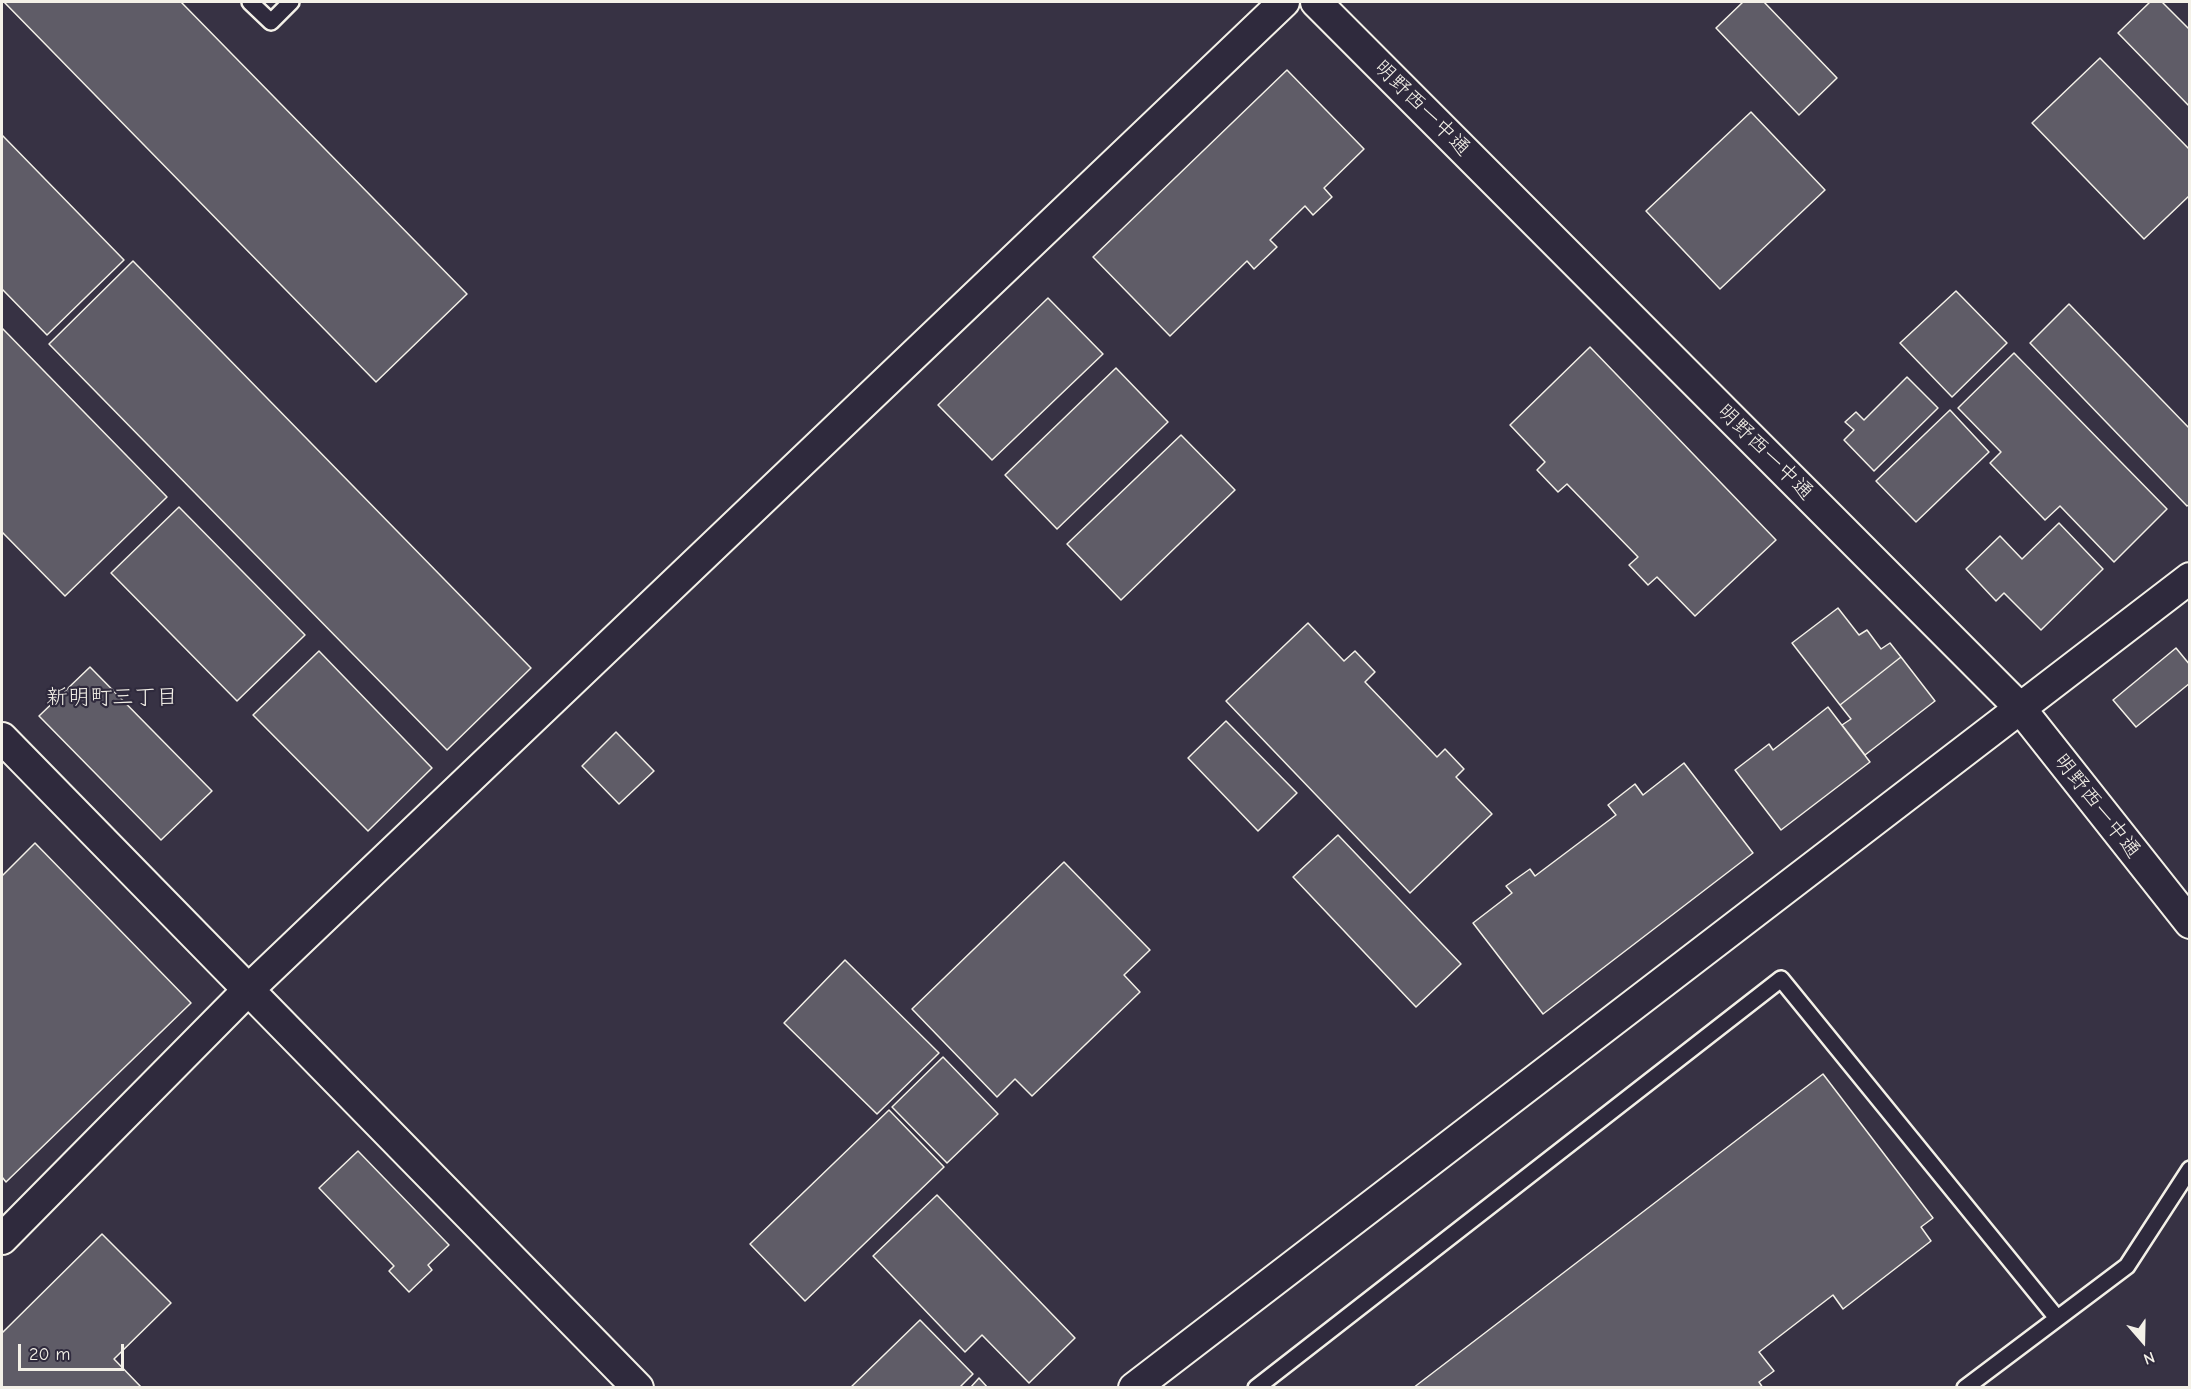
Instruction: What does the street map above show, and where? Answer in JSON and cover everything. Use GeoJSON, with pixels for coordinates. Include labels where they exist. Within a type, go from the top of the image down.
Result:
{"type":"FeatureCollection","features":[{"type":"Feature","properties":{"kind":"street"},"geometry":{"type":"LineString","coordinates":[[2,1239],[249,989],[1284,2]]}},
{"type":"Feature","properties":{"kind":"street","name":"明野西一中通"},"geometry":{"type":"LineString","coordinates":[[1316,2],[2020,708],[2190,923]]}},
{"type":"Feature","properties":{"kind":"street"},"geometry":{"type":"LineString","coordinates":[[1134,1388],[2190,578]]}},
{"type":"Feature","properties":{"kind":"street"},"geometry":{"type":"LineString","coordinates":[[2,738],[638,1388]]}},
{"type":"Feature","properties":{"kind":"lane"},"geometry":{"type":"LineString","coordinates":[[250,2],[271,22],[291,2]]}},
{"type":"Feature","properties":{"kind":"lane"},"geometry":{"type":"LineString","coordinates":[[1256,1388],[1781,979],[2057,1318]]}},
{"type":"Feature","properties":{"kind":"lane"},"geometry":{"type":"LineString","coordinates":[[1965,1388],[2127,1266],[2190,1169]]}},
{"type":"Feature","properties":{"kind":"building"},"geometry":{"type":"Polygon","coordinates":[[[4,2],[181,2],[467,294],[376,382],[4,2]]]}},
{"type":"Feature","properties":{"kind":"building"},"geometry":{"type":"Polygon","coordinates":[[[1743,2],[1764,2],[1837,78],[1799,115],[1716,28],[1743,2]]]}},
{"type":"Feature","properties":{"kind":"building"},"geometry":{"type":"Polygon","coordinates":[[[2150,2],[2162,2],[2190,30],[2190,107],[2118,33],[2150,2]]]}},
{"type":"Feature","properties":{"kind":"building"},"geometry":{"type":"Polygon","coordinates":[[[2100,58],[2190,150],[2190,195],[2144,239],[2032,123],[2100,58]]]}},
{"type":"Feature","properties":{"kind":"building"},"geometry":{"type":"Polygon","coordinates":[[[1287,70],[1364,149],[1324,188],[1332,197],[1313,215],[1305,206],[1270,240],[1277,247],[1254,269],[1247,261],[1170,336],[1093,257],[1287,70]]]}},
{"type":"Feature","properties":{"kind":"building"},"geometry":{"type":"Polygon","coordinates":[[[1751,112],[1825,190],[1720,289],[1646,211],[1751,112]]]}},
{"type":"Feature","properties":{"kind":"building"},"geometry":{"type":"Polygon","coordinates":[[[2,135],[124,260],[47,335],[2,289],[2,135]]]}},
{"type":"Feature","properties":{"kind":"building"},"geometry":{"type":"Polygon","coordinates":[[[133,261],[531,668],[447,750],[49,344],[133,261]]]}},
{"type":"Feature","properties":{"kind":"building"},"geometry":{"type":"Polygon","coordinates":[[[1956,291],[2007,343],[1952,397],[1900,343],[1956,291]]]}},
{"type":"Feature","properties":{"kind":"building"},"geometry":{"type":"Polygon","coordinates":[[[1048,298],[1103,354],[992,460],[938,405],[1048,298]]]}},
{"type":"Feature","properties":{"kind":"building"},"geometry":{"type":"Polygon","coordinates":[[[2069,304],[2190,429],[2190,504],[2187,506],[2030,343],[2069,304]]]}},
{"type":"Feature","properties":{"kind":"building"},"geometry":{"type":"Polygon","coordinates":[[[2,328],[167,497],[65,596],[2,532],[2,328]]]}},
{"type":"Feature","properties":{"kind":"building"},"geometry":{"type":"Polygon","coordinates":[[[1590,347],[1776,540],[1695,616],[1657,577],[1648,585],[1629,565],[1638,557],[1567,484],[1558,492],[1537,470],[1545,462],[1510,425],[1590,347]]]}},
{"type":"Feature","properties":{"kind":"building"},"geometry":{"type":"Polygon","coordinates":[[[2014,353],[2167,509],[2114,562],[2060,506],[2045,520],[1990,463],[2001,452],[1958,408],[2014,353]]]}},
{"type":"Feature","properties":{"kind":"building"},"geometry":{"type":"Polygon","coordinates":[[[1116,368],[1168,422],[1057,529],[1005,475],[1116,368]]]}},
{"type":"Feature","properties":{"kind":"building"},"geometry":{"type":"Polygon","coordinates":[[[1907,377],[1938,408],[1874,471],[1844,440],[1854,430],[1845,422],[1856,412],[1864,420],[1907,377]]]}},
{"type":"Feature","properties":{"kind":"building"},"geometry":{"type":"Polygon","coordinates":[[[1950,410],[1989,452],[1916,522],[1876,481],[1950,410]]]}},
{"type":"Feature","properties":{"kind":"building"},"geometry":{"type":"Polygon","coordinates":[[[1181,435],[1235,490],[1121,600],[1067,544],[1181,435]]]}},
{"type":"Feature","properties":{"kind":"building"},"geometry":{"type":"Polygon","coordinates":[[[179,507],[305,635],[237,701],[111,573],[179,507]]]}},
{"type":"Feature","properties":{"kind":"building"},"geometry":{"type":"Polygon","coordinates":[[[2059,523],[2103,569],[2041,630],[2004,593],[1996,601],[1966,569],[2000,536],[2022,559],[2059,523]]]}},
{"type":"Feature","properties":{"kind":"building"},"geometry":{"type":"Polygon","coordinates":[[[1838,608],[1859,635],[1867,630],[1881,649],[1890,643],[1901,657],[1840,705],[1792,643],[1838,608]]]}},
{"type":"Feature","properties":{"kind":"building"},"geometry":{"type":"Polygon","coordinates":[[[1308,623],[1344,661],[1355,651],[1375,672],[1365,682],[1437,757],[1445,749],[1464,769],[1456,777],[1492,814],[1410,893],[1226,701],[1308,623]]]}},
{"type":"Feature","properties":{"kind":"building"},"geometry":{"type":"Polygon","coordinates":[[[2176,648],[2190,665],[2190,683],[2136,727],[2113,700],[2176,648]]]}},
{"type":"Feature","properties":{"kind":"building"},"geometry":{"type":"Polygon","coordinates":[[[319,651],[432,768],[368,831],[253,715],[319,651]]]}},
{"type":"Feature","properties":{"kind":"building"},"geometry":{"type":"Polygon","coordinates":[[[1901,657],[1935,701],[1865,755],[1842,725],[1851,719],[1840,705],[1901,657]]]}},
{"type":"Feature","properties":{"kind":"building"},"geometry":{"type":"Polygon","coordinates":[[[90,667],[212,791],[161,840],[39,716],[90,667]]]}},
{"type":"Feature","properties":{"kind":"building"},"geometry":{"type":"Polygon","coordinates":[[[1828,707],[1870,762],[1781,830],[1735,770],[1769,744],[1773,750],[1828,707]]]}},
{"type":"Feature","properties":{"kind":"building"},"geometry":{"type":"Polygon","coordinates":[[[1226,721],[1297,793],[1258,831],[1188,758],[1226,721]]]}},
{"type":"Feature","properties":{"kind":"building"},"geometry":{"type":"Polygon","coordinates":[[[616,732],[654,771],[619,804],[582,766],[616,732]]]}},
{"type":"Feature","properties":{"kind":"building"},"geometry":{"type":"Polygon","coordinates":[[[1684,763],[1753,853],[1543,1014],[1473,923],[1512,893],[1506,886],[1530,869],[1535,876],[1616,815],[1608,805],[1635,784],[1643,795],[1684,763]]]}},
{"type":"Feature","properties":{"kind":"building"},"geometry":{"type":"Polygon","coordinates":[[[1338,835],[1461,964],[1416,1007],[1293,877],[1338,835]]]}},
{"type":"Feature","properties":{"kind":"building"},"geometry":{"type":"Polygon","coordinates":[[[35,843],[191,1003],[6,1182],[2,1177],[2,876],[35,843]]]}},
{"type":"Feature","properties":{"kind":"building"},"geometry":{"type":"Polygon","coordinates":[[[1064,862],[1150,950],[1124,975],[1140,992],[1032,1096],[1015,1079],[997,1097],[912,1009],[1064,862]]]}},
{"type":"Feature","properties":{"kind":"building"},"geometry":{"type":"Polygon","coordinates":[[[845,960],[939,1053],[877,1114],[784,1023],[845,960]]]}},
{"type":"Feature","properties":{"kind":"building"},"geometry":{"type":"Polygon","coordinates":[[[943,1057],[998,1114],[947,1163],[892,1107],[943,1057]]]}},
{"type":"Feature","properties":{"kind":"building"},"geometry":{"type":"Polygon","coordinates":[[[1823,1074],[1933,1218],[1921,1227],[1931,1241],[1843,1309],[1833,1295],[1759,1352],[1774,1371],[1759,1382],[1763,1388],[1413,1388],[1823,1074]]]}},
{"type":"Feature","properties":{"kind":"building"},"geometry":{"type":"Polygon","coordinates":[[[889,1110],[944,1167],[805,1301],[750,1244],[889,1110]]]}},
{"type":"Feature","properties":{"kind":"building"},"geometry":{"type":"Polygon","coordinates":[[[358,1151],[449,1245],[428,1265],[432,1270],[409,1292],[389,1271],[394,1266],[319,1188],[358,1151]]]}},
{"type":"Feature","properties":{"kind":"building"},"geometry":{"type":"Polygon","coordinates":[[[937,1195],[1075,1338],[1029,1383],[982,1335],[965,1352],[873,1256],[937,1195]]]}},
{"type":"Feature","properties":{"kind":"building"},"geometry":{"type":"Polygon","coordinates":[[[102,1234],[171,1303],[114,1359],[142,1388],[2,1388],[2,1333],[102,1234]]]}},
{"type":"Feature","properties":{"kind":"building"},"geometry":{"type":"Polygon","coordinates":[[[920,1320],[973,1374],[959,1388],[850,1388],[920,1320]]]}},
{"type":"Feature","properties":{"kind":"building"},"geometry":{"type":"Polygon","coordinates":[[[979,1378],[988,1388],[970,1388],[979,1378]]]}},
{"type":"Feature","properties":{"kind":"district","name":"新明町三丁目"},"geometry":{"type":"Point","coordinates":[112,698]}}]}
